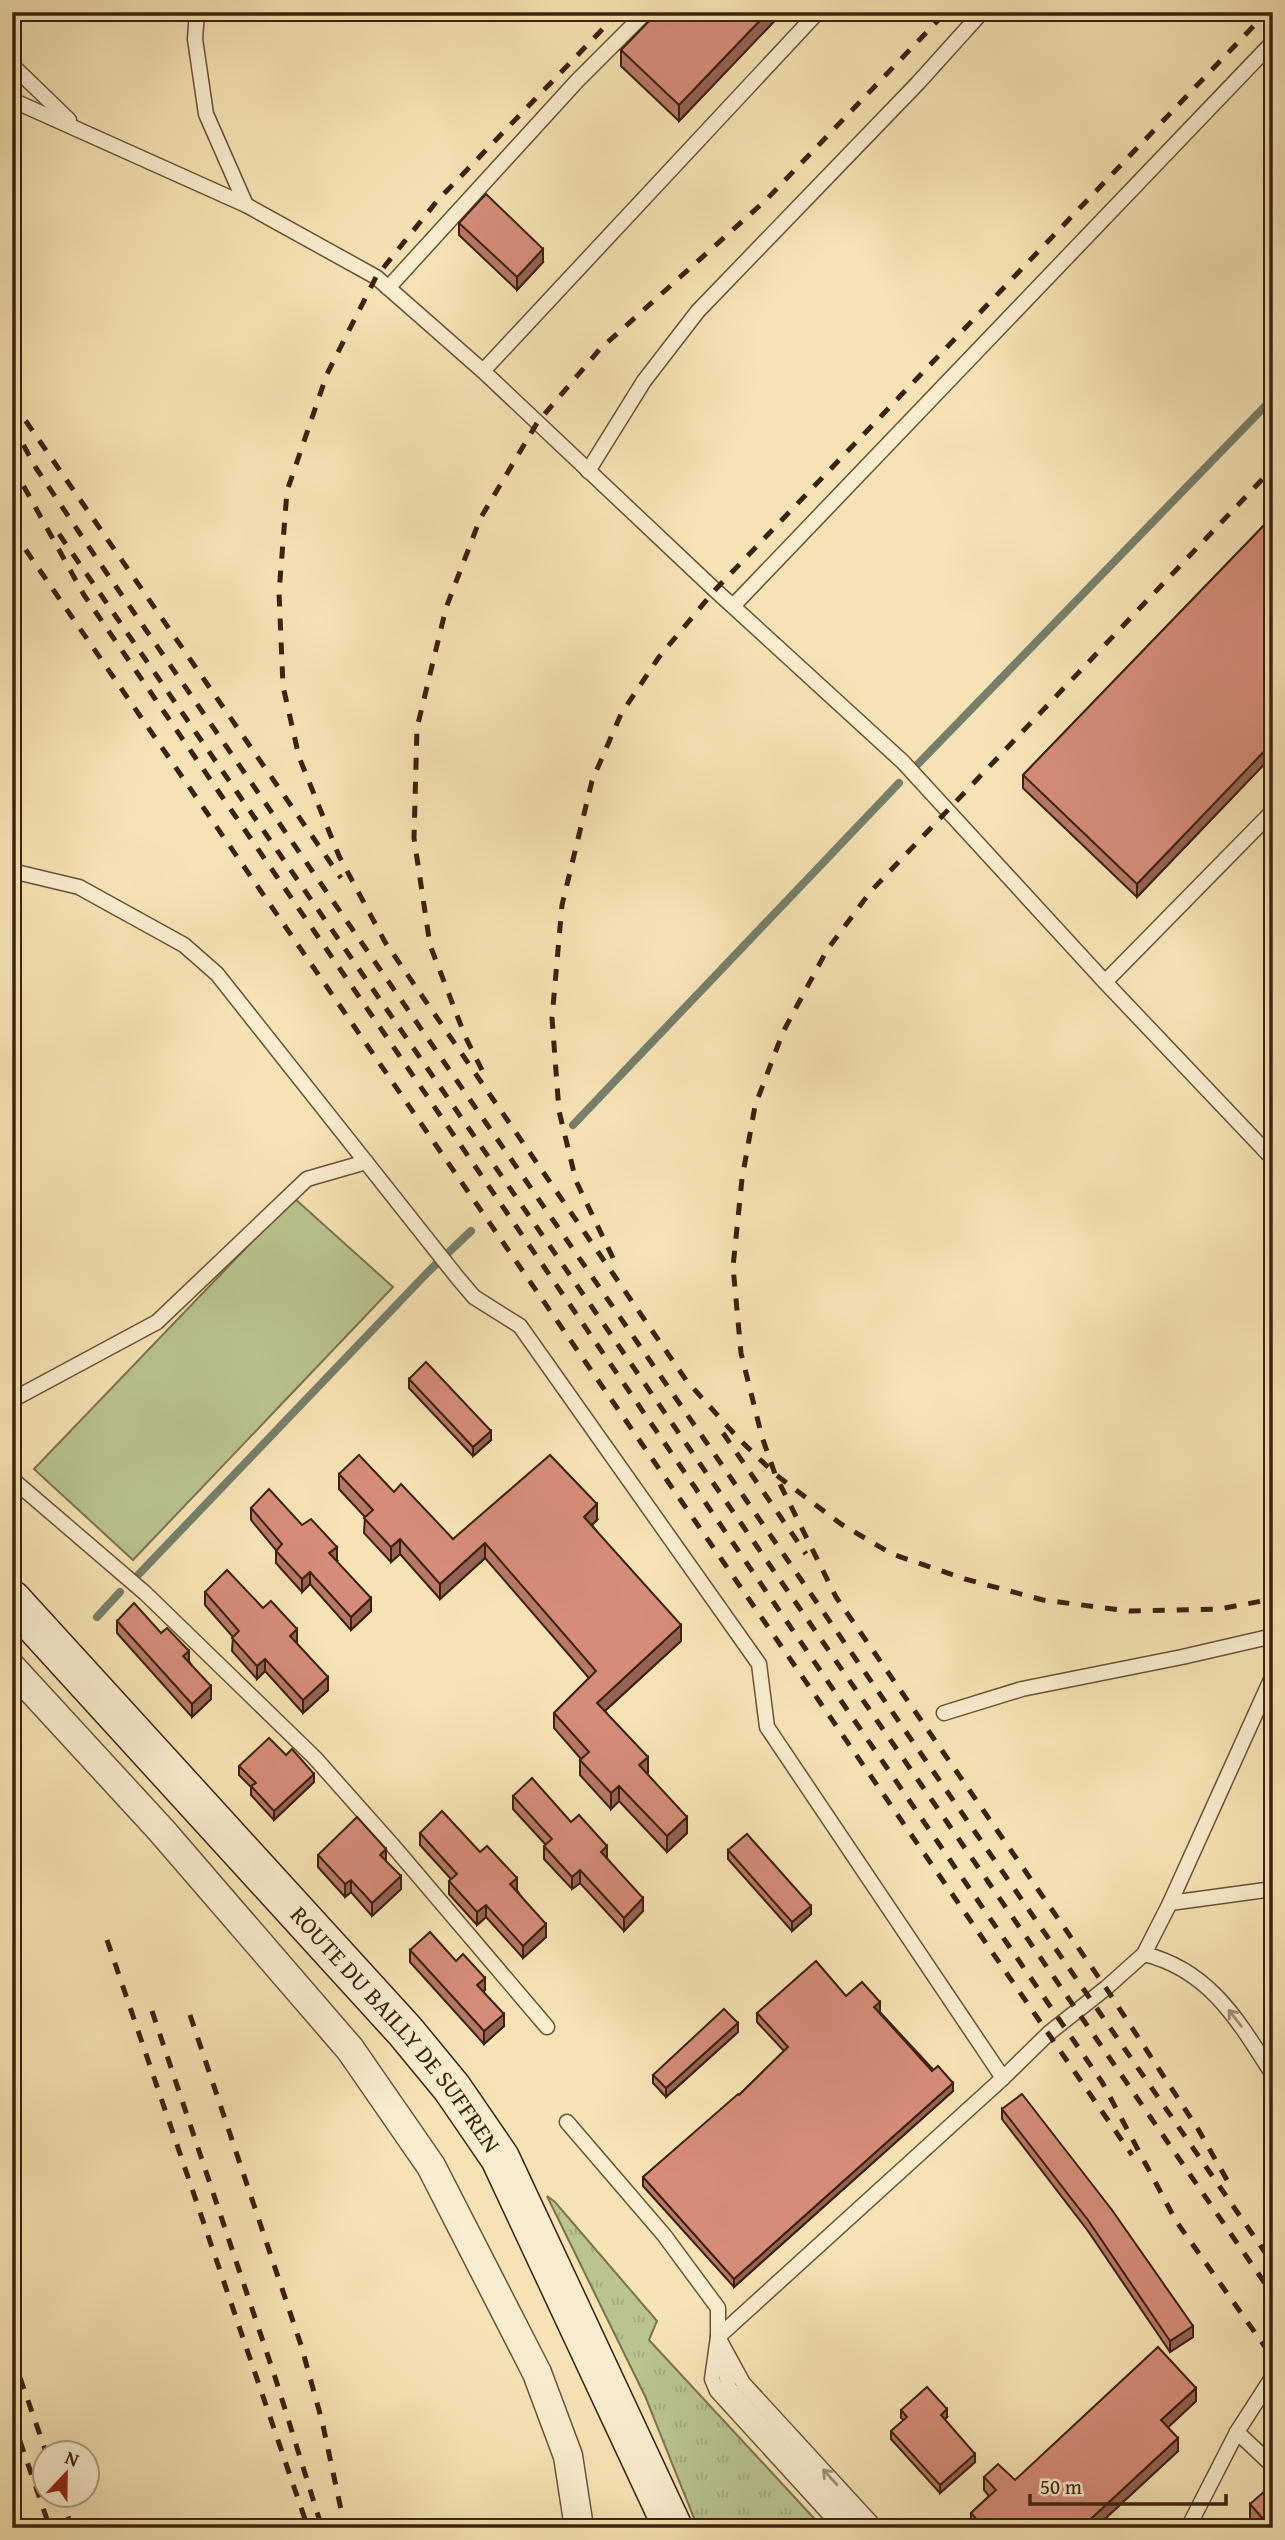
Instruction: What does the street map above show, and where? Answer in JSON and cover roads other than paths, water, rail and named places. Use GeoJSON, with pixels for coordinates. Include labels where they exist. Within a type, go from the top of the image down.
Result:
{"type":"FeatureCollection","features":[{"type":"Feature","properties":{"kind":"main road","name":"ROUTE DU BAILLY DE SUFFREN"},"geometry":{"type":"LineString","coordinates":[[12,1600],[405,2031],[452,2088],[500,2158],[673,2528]]}},
{"type":"Feature","properties":{"kind":"street"},"geometry":{"type":"LineString","coordinates":[[12,1668],[161,1830],[350,2049],[431,2166],[537,2372],[568,2456],[578,2521],[576,2528]]}},
{"type":"Feature","properties":{"kind":"lane"},"geometry":{"type":"LineString","coordinates":[[197,12],[195,39],[206,114],[246,205]]}},
{"type":"Feature","properties":{"kind":"lane"},"geometry":{"type":"LineString","coordinates":[[388,288],[578,81],[646,12]]}},
{"type":"Feature","properties":{"kind":"lane"},"geometry":{"type":"LineString","coordinates":[[483,371],[818,12]]}},
{"type":"Feature","properties":{"kind":"lane"},"geometry":{"type":"LineString","coordinates":[[588,471],[644,381],[698,311],[908,93],[982,12]]}},
{"type":"Feature","properties":{"kind":"lane"},"geometry":{"type":"LineString","coordinates":[[733,606],[1273,41]]}},
{"type":"Feature","properties":{"kind":"lane"},"geometry":{"type":"LineString","coordinates":[[12,65],[75,126]]}},
{"type":"Feature","properties":{"kind":"lane"},"geometry":{"type":"LineString","coordinates":[[12,100],[246,205],[376,277],[483,371],[912,771],[1105,982],[1273,1159]]}},
{"type":"Feature","properties":{"kind":"lane"},"geometry":{"type":"LineString","coordinates":[[1105,982],[1273,811]]}},
{"type":"Feature","properties":{"kind":"lane"},"geometry":{"type":"LineString","coordinates":[[12,871],[79,887],[184,945],[216,974],[474,1297],[520,1326],[759,1664],[767,1727],[1003,2078]]}},
{"type":"Feature","properties":{"kind":"lane"},"geometry":{"type":"LineString","coordinates":[[12,1400],[156,1322],[307,1179],[366,1162]]}},
{"type":"Feature","properties":{"kind":"lane"},"geometry":{"type":"LineString","coordinates":[[12,1479],[145,1593],[315,1758],[547,2027]]}},
{"type":"Feature","properties":{"kind":"lane"},"geometry":{"type":"LineString","coordinates":[[944,1713],[1022,1689],[1273,1636]]}},
{"type":"Feature","properties":{"kind":"lane"},"geometry":{"type":"LineString","coordinates":[[718,2337],[1049,2033],[1107,1988],[1144,1954],[1170,1903],[1273,1675]]}},
{"type":"Feature","properties":{"kind":"lane"},"geometry":{"type":"LineString","coordinates":[[1170,1903],[1273,1889]]}},
{"type":"Feature","properties":{"kind":"lane"},"geometry":{"type":"LineString","coordinates":[[1144,1954],[1164,1959],[1210,1987],[1238,2021],[1273,2075]]}},
{"type":"Feature","properties":{"kind":"lane"},"geometry":{"type":"LineString","coordinates":[[567,2122],[664,2235],[718,2308],[718,2337],[712,2379],[718,2391],[842,2528]]}},
{"type":"Feature","properties":{"kind":"lane"},"geometry":{"type":"LineString","coordinates":[[718,2337],[729,2388],[859,2528]]}},
{"type":"Feature","properties":{"kind":"lane"},"geometry":{"type":"LineString","coordinates":[[718,2337],[743,2383],[876,2528]]}},
{"type":"Feature","properties":{"kind":"lane"},"geometry":{"type":"LineString","coordinates":[[1199,2528],[1192,2520],[1237,2432],[1273,2376]]}},
{"type":"Feature","properties":{"kind":"lane"},"geometry":{"type":"LineString","coordinates":[[1237,2432],[1273,2466]]}},
{"type":"Feature","properties":{"kind":"waterway"},"geometry":{"type":"LineString","coordinates":[[918,764],[1273,398]]}},
{"type":"Feature","properties":{"kind":"waterway"},"geometry":{"type":"LineString","coordinates":[[573,1125],[899,783]]}},
{"type":"Feature","properties":{"kind":"waterway"},"geometry":{"type":"LineString","coordinates":[[138,1575],[428,1272],[471,1231]]}},
{"type":"Feature","properties":{"kind":"waterway"},"geometry":{"type":"LineString","coordinates":[[97,1617],[120,1592]]}},
{"type":"Feature","properties":{"kind":"waterway"},"geometry":{"type":"LineString","coordinates":[[12,1706],[19,1699]]}},
{"type":"Feature","properties":{"kind":"railway"},"geometry":{"type":"LineString","coordinates":[[619,12],[437,201],[376,277],[327,374],[287,491],[279,593],[283,686],[299,757],[339,856],[385,942],[686,1380],[738,1438],[775,1474],[841,1524],[892,1554],[965,1579],[1043,1600],[1129,1611],[1219,1609],[1273,1599]]}},
{"type":"Feature","properties":{"kind":"railway"},"geometry":{"type":"LineString","coordinates":[[482,1070],[465,1036],[430,945],[414,838],[417,728],[446,608],[480,519],[537,423],[600,349],[766,200],[946,12]]}},
{"type":"Feature","properties":{"kind":"railway"},"geometry":{"type":"LineString","coordinates":[[613,1258],[576,1181],[559,1111],[552,1018],[562,905],[592,781],[621,714],[659,657],[715,590],[1267,12]]}},
{"type":"Feature","properties":{"kind":"railway"},"geometry":{"type":"LineString","coordinates":[[12,401],[341,878]]}},
{"type":"Feature","properties":{"kind":"railway"},"geometry":{"type":"LineString","coordinates":[[12,424],[36,468],[97,559],[1271,2261]]}},
{"type":"Feature","properties":{"kind":"railway"},"geometry":{"type":"LineString","coordinates":[[12,465],[84,595],[1102,2082],[1176,2221],[1273,2358]]}},
{"type":"Feature","properties":{"kind":"railway"},"geometry":{"type":"LineString","coordinates":[[1227,2180],[1198,2129],[1106,1988],[836,1597],[775,1474],[762,1437],[741,1353],[733,1267],[742,1179],[755,1106],[783,1032],[827,950],[871,891],[1273,468]]}},
{"type":"Feature","properties":{"kind":"railway"},"geometry":{"type":"LineString","coordinates":[[12,530],[1132,2155]]}},
{"type":"Feature","properties":{"kind":"railway"},"geometry":{"type":"LineString","coordinates":[[59,534],[1273,2295]]}},
{"type":"Feature","properties":{"kind":"railway"},"geometry":{"type":"LineString","coordinates":[[723,1433],[806,1554]]}},
{"type":"Feature","properties":{"kind":"railway"},"geometry":{"type":"LineString","coordinates":[[107,1940],[308,2528]]}},
{"type":"Feature","properties":{"kind":"railway"},"geometry":{"type":"LineString","coordinates":[[152,2011],[275,2377],[322,2528]]}},
{"type":"Feature","properties":{"kind":"railway"},"geometry":{"type":"LineString","coordinates":[[190,2015],[301,2345],[322,2421],[345,2528]]}},
{"type":"Feature","properties":{"kind":"railway"},"geometry":{"type":"LineString","coordinates":[[12,2355],[41,2438]]}},
{"type":"Feature","properties":{"kind":"railway"},"geometry":{"type":"LineString","coordinates":[[12,2418],[50,2528]]}},
{"type":"Feature","properties":{"kind":"railway"},"geometry":{"type":"LineString","coordinates":[[65,2508],[72,2528]]}}]}
